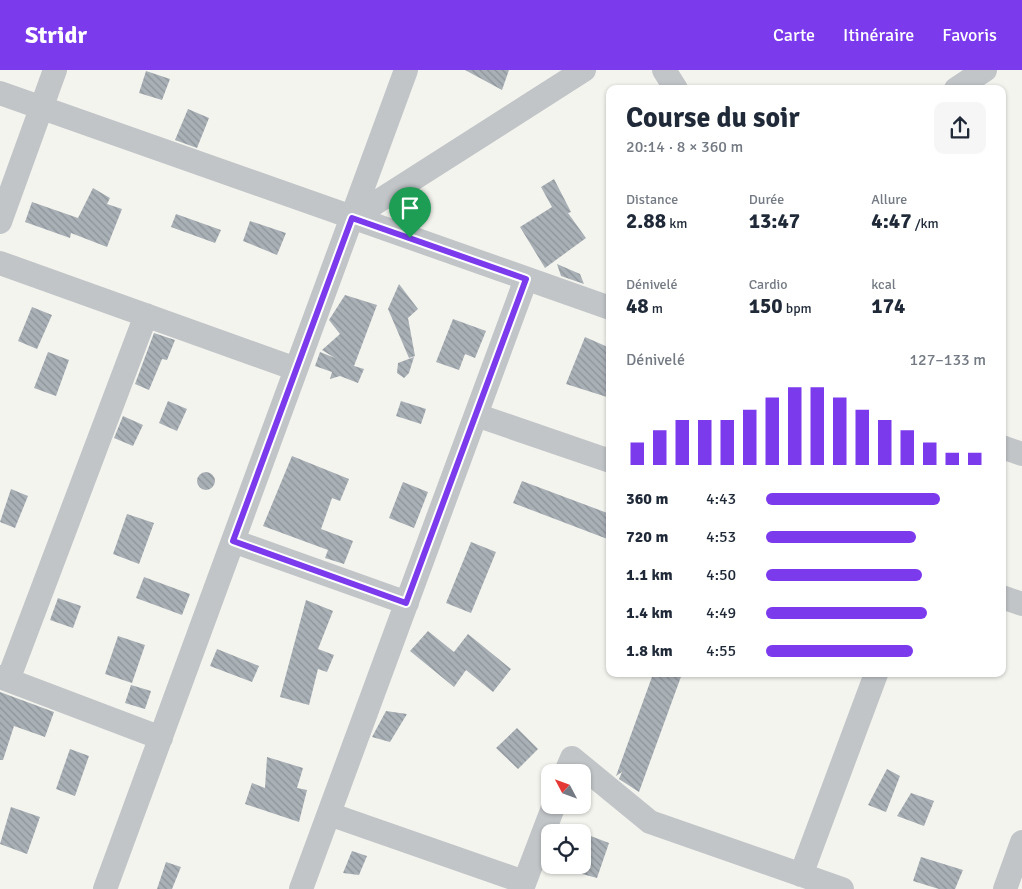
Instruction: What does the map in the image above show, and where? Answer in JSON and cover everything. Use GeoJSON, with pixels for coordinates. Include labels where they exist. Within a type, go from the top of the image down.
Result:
{"type":"FeatureCollection","features":[{"type":"Feature","properties":{"kind":"street"},"geometry":{"type":"LineString","coordinates":[[0,222],[55,70]]}},
{"type":"Feature","properties":{"kind":"street"},"geometry":{"type":"LineString","coordinates":[[105,889],[406,70]]}},
{"type":"Feature","properties":{"kind":"street"},"geometry":{"type":"LineString","coordinates":[[352,218],[584,70]]}},
{"type":"Feature","properties":{"kind":"street"},"geometry":{"type":"LineString","coordinates":[[664,70],[673,85]]}},
{"type":"Feature","properties":{"kind":"street"},"geometry":{"type":"LineString","coordinates":[[962,85],[985,70]]}},
{"type":"Feature","properties":{"kind":"street"},"geometry":{"type":"LineString","coordinates":[[0,94],[606,307]]}},
{"type":"Feature","properties":{"kind":"street"},"geometry":{"type":"LineString","coordinates":[[0,263],[296,369]]}},
{"type":"Feature","properties":{"kind":"street"},"geometry":{"type":"LineString","coordinates":[[301,889],[526,279]]}},
{"type":"Feature","properties":{"kind":"street"},"geometry":{"type":"LineString","coordinates":[[146,315],[4,679],[161,738]]}},
{"type":"Feature","properties":{"kind":"street"},"geometry":{"type":"LineString","coordinates":[[476,415],[606,460]]}},
{"type":"Feature","properties":{"kind":"street"},"geometry":{"type":"LineString","coordinates":[[1006,448],[1022,454]]}},
{"type":"Feature","properties":{"kind":"street"},"geometry":{"type":"LineString","coordinates":[[233,541],[406,603]]}},
{"type":"Feature","properties":{"kind":"street"},"geometry":{"type":"LineString","coordinates":[[1006,598],[1022,604]]}},
{"type":"Feature","properties":{"kind":"street"},"geometry":{"type":"LineString","coordinates":[[801,875],[875,677]]}},
{"type":"Feature","properties":{"kind":"street"},"geometry":{"type":"LineString","coordinates":[[569,764],[572,758],[579,764]]}},
{"type":"Feature","properties":{"kind":"street"},"geometry":{"type":"LineString","coordinates":[[591,774],[650,822],[842,889]]}},
{"type":"Feature","properties":{"kind":"street"},"geometry":{"type":"LineString","coordinates":[[329,814],[523,886],[551,814]]}},
{"type":"Feature","properties":{"kind":"street"},"geometry":{"type":"LineString","coordinates":[[1005,889],[1022,842]]}},
{"type":"Feature","properties":{"kind":"building"},"geometry":{"type":"Polygon","coordinates":[[[465,70],[509,70],[502,90],[465,70]]]}},
{"type":"Feature","properties":{"kind":"building"},"geometry":{"type":"Polygon","coordinates":[[[146,71],[170,79],[162,100],[139,93],[146,71]]]}},
{"type":"Feature","properties":{"kind":"building"},"geometry":{"type":"Polygon","coordinates":[[[188,109],[209,118],[197,148],[175,140],[188,109]]]}},
{"type":"Feature","properties":{"kind":"building"},"geometry":{"type":"Polygon","coordinates":[[[554,179],[571,212],[568,213],[586,238],[545,268],[520,227],[552,207],[541,187],[554,179]]]}},
{"type":"Feature","properties":{"kind":"building"},"geometry":{"type":"Polygon","coordinates":[[[93,188],[110,198],[107,204],[122,209],[107,247],[71,233],[70,238],[25,222],[32,202],[78,218],[93,188]]]}},
{"type":"Feature","properties":{"kind":"building"},"geometry":{"type":"Polygon","coordinates":[[[176,214],[221,230],[215,243],[171,227],[176,214]]]}},
{"type":"Feature","properties":{"kind":"building"},"geometry":{"type":"Polygon","coordinates":[[[250,221],[286,233],[277,255],[243,241],[250,221]]]}},
{"type":"Feature","properties":{"kind":"building"},"geometry":{"type":"Polygon","coordinates":[[[557,264],[580,274],[584,284],[561,276],[557,264]]]}},
{"type":"Feature","properties":{"kind":"building"},"geometry":{"type":"Polygon","coordinates":[[[399,284],[418,309],[408,318],[415,356],[409,358],[388,309],[399,284]]]}},
{"type":"Feature","properties":{"kind":"building"},"geometry":{"type":"Polygon","coordinates":[[[345,295],[377,305],[354,366],[364,369],[358,383],[340,376],[330,379],[332,372],[315,366],[320,352],[335,358],[322,350],[340,334],[329,320],[345,295]]]}},
{"type":"Feature","properties":{"kind":"building"},"geometry":{"type":"Polygon","coordinates":[[[32,307],[52,315],[37,349],[18,341],[32,307]]]}},
{"type":"Feature","properties":{"kind":"building"},"geometry":{"type":"Polygon","coordinates":[[[453,319],[486,331],[475,358],[465,354],[459,370],[436,362],[453,319]]]}},
{"type":"Feature","properties":{"kind":"building"},"geometry":{"type":"Polygon","coordinates":[[[154,333],[175,340],[167,360],[162,359],[149,390],[135,384],[154,333]]]}},
{"type":"Feature","properties":{"kind":"building"},"geometry":{"type":"Polygon","coordinates":[[[585,337],[606,346],[606,397],[566,384],[585,337]]]}},
{"type":"Feature","properties":{"kind":"building"},"geometry":{"type":"Polygon","coordinates":[[[48,352],[69,360],[56,396],[34,388],[48,352]]]}},
{"type":"Feature","properties":{"kind":"building"},"geometry":{"type":"Polygon","coordinates":[[[414,357],[409,373],[404,378],[397,373],[398,363],[414,357]]]}},
{"type":"Feature","properties":{"kind":"building"},"geometry":{"type":"Polygon","coordinates":[[[168,401],[187,409],[177,431],[159,423],[168,401]]]}},
{"type":"Feature","properties":{"kind":"building"},"geometry":{"type":"Polygon","coordinates":[[[401,401],[426,409],[421,424],[396,416],[401,401]]]}},
{"type":"Feature","properties":{"kind":"building"},"geometry":{"type":"Polygon","coordinates":[[[123,416],[143,425],[133,446],[114,438],[123,416]]]}},
{"type":"Feature","properties":{"kind":"building"},"geometry":{"type":"Polygon","coordinates":[[[292,456],[349,479],[340,501],[332,498],[321,529],[353,541],[344,564],[325,558],[328,550],[263,526],[292,456]]]}},
{"type":"Feature","properties":{"kind":"building"},"geometry":{"type":"Polygon","coordinates":[[[206,472],[212,475],[215,481],[212,487],[206,490],[200,487],[197,481],[200,475],[206,472]]]}},
{"type":"Feature","properties":{"kind":"building"},"geometry":{"type":"Polygon","coordinates":[[[522,481],[606,512],[606,538],[513,503],[522,481]]]}},
{"type":"Feature","properties":{"kind":"building"},"geometry":{"type":"Polygon","coordinates":[[[403,482],[428,492],[414,528],[389,518],[403,482]]]}},
{"type":"Feature","properties":{"kind":"building"},"geometry":{"type":"Polygon","coordinates":[[[11,489],[28,496],[15,528],[0,522],[11,489]]]}},
{"type":"Feature","properties":{"kind":"building"},"geometry":{"type":"Polygon","coordinates":[[[127,514],[154,523],[139,564],[113,554],[127,514]]]}},
{"type":"Feature","properties":{"kind":"building"},"geometry":{"type":"Polygon","coordinates":[[[471,542],[496,552],[471,613],[446,603],[471,542]]]}},
{"type":"Feature","properties":{"kind":"building"},"geometry":{"type":"Polygon","coordinates":[[[144,577],[190,594],[182,615],[136,598],[144,577]]]}},
{"type":"Feature","properties":{"kind":"building"},"geometry":{"type":"Polygon","coordinates":[[[58,598],[81,606],[73,628],[50,620],[58,598]]]}},
{"type":"Feature","properties":{"kind":"building"},"geometry":{"type":"Polygon","coordinates":[[[306,600],[333,611],[318,649],[334,655],[327,672],[318,669],[309,705],[280,697],[306,600]]]}},
{"type":"Feature","properties":{"kind":"building"},"geometry":{"type":"Polygon","coordinates":[[[428,631],[454,652],[468,634],[511,669],[493,692],[466,670],[454,687],[410,651],[428,631]]]}},
{"type":"Feature","properties":{"kind":"building"},"geometry":{"type":"Polygon","coordinates":[[[118,636],[145,645],[132,683],[105,674],[118,636]]]}},
{"type":"Feature","properties":{"kind":"building"},"geometry":{"type":"Polygon","coordinates":[[[217,649],[259,666],[252,682],[210,666],[217,649]]]}},
{"type":"Feature","properties":{"kind":"building"},"geometry":{"type":"Polygon","coordinates":[[[652,677],[681,677],[639,792],[619,779],[622,772],[616,776],[652,677]]]}},
{"type":"Feature","properties":{"kind":"building"},"geometry":{"type":"Polygon","coordinates":[[[131,685],[151,691],[145,709],[125,703],[131,685]]]}},
{"type":"Feature","properties":{"kind":"building"},"geometry":{"type":"Polygon","coordinates":[[[0,692],[54,712],[45,737],[14,726],[3,760],[0,760],[0,692]]]}},
{"type":"Feature","properties":{"kind":"building"},"geometry":{"type":"Polygon","coordinates":[[[386,711],[407,714],[390,742],[372,737],[386,711]]]}},
{"type":"Feature","properties":{"kind":"building"},"geometry":{"type":"Polygon","coordinates":[[[517,728],[538,749],[518,769],[496,748],[517,728]]]}},
{"type":"Feature","properties":{"kind":"building"},"geometry":{"type":"Polygon","coordinates":[[[70,749],[89,756],[75,796],[56,789],[70,749]]]}},
{"type":"Feature","properties":{"kind":"building"},"geometry":{"type":"Polygon","coordinates":[[[267,757],[303,768],[297,788],[307,790],[299,822],[245,804],[252,783],[265,788],[267,757]]]}},
{"type":"Feature","properties":{"kind":"building"},"geometry":{"type":"Polygon","coordinates":[[[887,769],[900,776],[886,812],[868,805],[887,769]]]}},
{"type":"Feature","properties":{"kind":"building"},"geometry":{"type":"Polygon","coordinates":[[[911,793],[934,801],[924,826],[897,816],[911,793]]]}},
{"type":"Feature","properties":{"kind":"building"},"geometry":{"type":"Polygon","coordinates":[[[11,807],[40,817],[27,854],[0,844],[11,807]]]}},
{"type":"Feature","properties":{"kind":"building"},"geometry":{"type":"Polygon","coordinates":[[[591,836],[609,843],[597,878],[582,874],[591,874],[591,836]]]}},
{"type":"Feature","properties":{"kind":"building"},"geometry":{"type":"Polygon","coordinates":[[[352,851],[367,856],[359,875],[343,873],[352,851]]]}},
{"type":"Feature","properties":{"kind":"building"},"geometry":{"type":"Polygon","coordinates":[[[921,857],[963,870],[955,889],[939,889],[913,881],[921,857]]]}},
{"type":"Feature","properties":{"kind":"building"},"geometry":{"type":"Polygon","coordinates":[[[166,862],[181,867],[172,889],[157,889],[166,862]]]}},
{"type":"Feature","properties":{"kind":"route"},"geometry":{"type":"LineString","coordinates":[[352,218],[410,238],[526,279],[406,603],[233,541],[352,218]]}}]}
